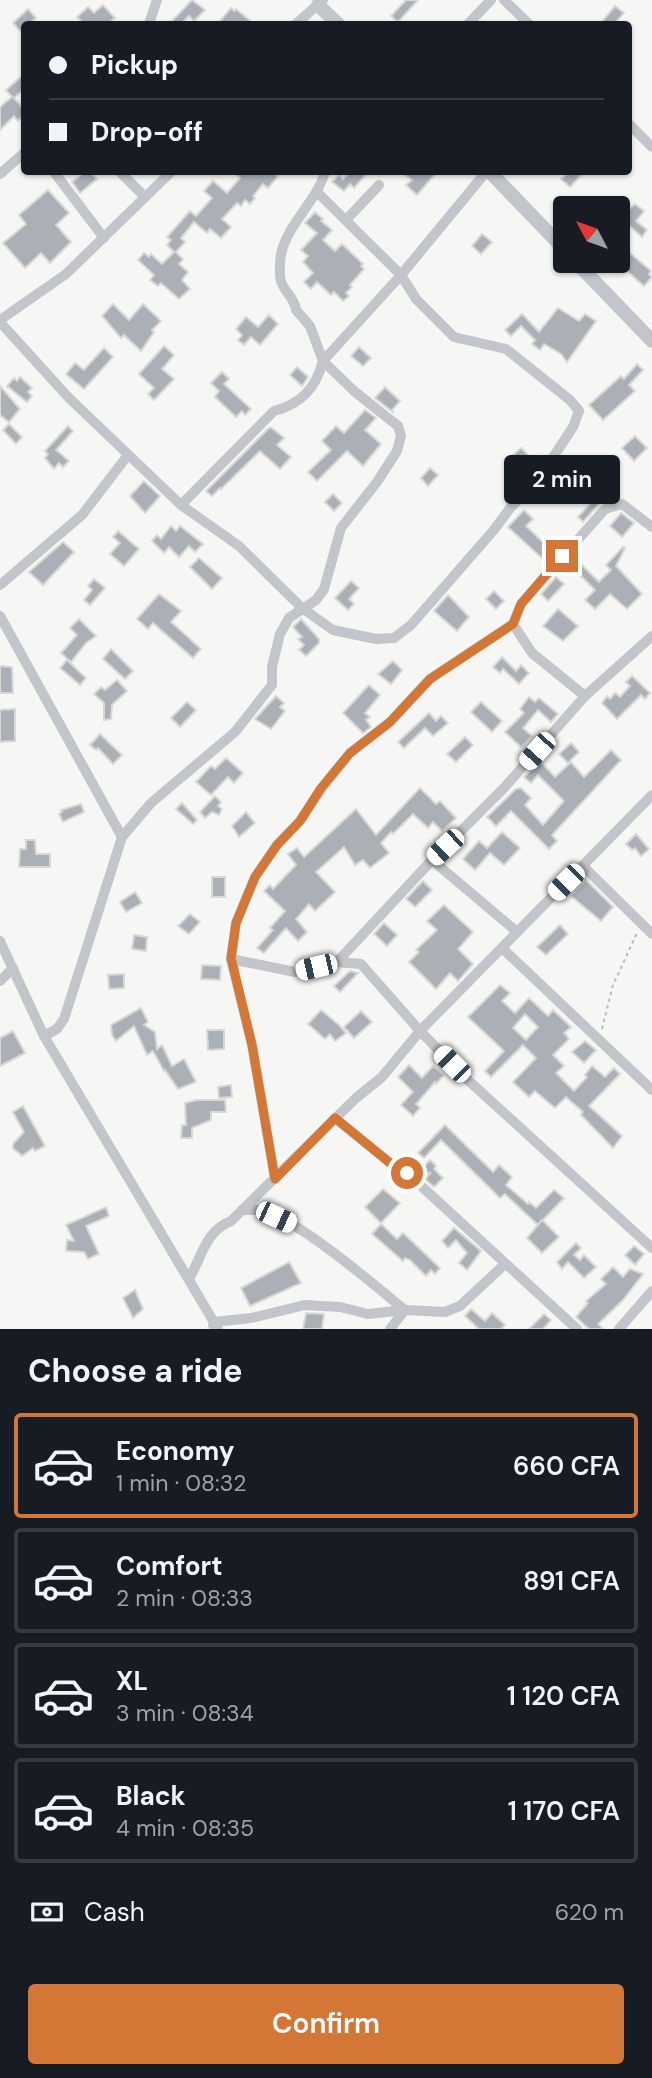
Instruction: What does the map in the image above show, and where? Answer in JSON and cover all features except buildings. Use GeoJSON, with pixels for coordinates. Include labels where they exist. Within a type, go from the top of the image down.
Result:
{"type":"FeatureCollection","features":[{"type":"Feature","properties":{"kind":"street"},"geometry":{"type":"LineString","coordinates":[[150,21],[157,0]]}},
{"type":"Feature","properties":{"kind":"street"},"geometry":{"type":"LineString","coordinates":[[471,21],[491,0]]}},
{"type":"Feature","properties":{"kind":"street"},"geometry":{"type":"LineString","coordinates":[[504,0],[526,21]]}},
{"type":"Feature","properties":{"kind":"street"},"geometry":{"type":"LineString","coordinates":[[299,21],[320,2],[336,21]]}},
{"type":"Feature","properties":{"kind":"street"},"geometry":{"type":"LineString","coordinates":[[632,127],[652,147]]}},
{"type":"Feature","properties":{"kind":"street"},"geometry":{"type":"LineString","coordinates":[[0,174],[21,156]]}},
{"type":"Feature","properties":{"kind":"street"},"geometry":{"type":"LineString","coordinates":[[56,175],[104,238]]}},
{"type":"Feature","properties":{"kind":"street"},"geometry":{"type":"LineString","coordinates":[[123,175],[145,197]]}},
{"type":"Feature","properties":{"kind":"street"},"geometry":{"type":"LineString","coordinates":[[168,175],[66,274],[0,321],[68,397],[128,455],[181,505],[239,546],[302,608],[333,630],[376,639],[394,638],[403,634],[511,507],[536,483],[578,418],[579,411],[575,404],[506,349],[454,337],[416,299],[401,275],[317,192]]}},
{"type":"Feature","properties":{"kind":"street"},"geometry":{"type":"LineString","coordinates":[[44,1036],[57,1029],[64,1018],[122,837],[151,803],[235,732],[272,685],[272,667],[280,634],[289,618],[316,600],[324,589],[341,528],[397,451],[401,436],[398,426],[354,391],[323,361],[310,326],[296,310],[296,305],[280,281],[281,253],[317,192],[324,175]]}},
{"type":"Feature","properties":{"kind":"street"},"geometry":{"type":"LineString","coordinates":[[181,505],[274,411],[293,406],[318,380],[323,361],[401,275],[485,175]]}},
{"type":"Feature","properties":{"kind":"street"},"geometry":{"type":"LineString","coordinates":[[491,175],[553,238]]}},
{"type":"Feature","properties":{"kind":"street"},"geometry":{"type":"LineString","coordinates":[[345,220],[379,185]]}},
{"type":"Feature","properties":{"kind":"street"},"geometry":{"type":"LineString","coordinates":[[588,273],[650,334]]}},
{"type":"Feature","properties":{"kind":"street"},"geometry":{"type":"LineString","coordinates":[[0,585],[82,515],[128,455]]}},
{"type":"Feature","properties":{"kind":"street"},"geometry":{"type":"LineString","coordinates":[[275,1179],[252,1045],[231,958],[236,923],[255,877],[350,753],[390,722],[430,679],[513,624],[521,604],[605,509],[622,503],[652,527]]}},
{"type":"Feature","properties":{"kind":"street"},"geometry":{"type":"LineString","coordinates":[[0,617],[122,837]]}},
{"type":"Feature","properties":{"kind":"street"},"geometry":{"type":"LineString","coordinates":[[513,624],[532,653],[585,696]]}},
{"type":"Feature","properties":{"kind":"street"},"geometry":{"type":"LineString","coordinates":[[337,962],[504,788],[585,696],[652,636]]}},
{"type":"Feature","properties":{"kind":"street"},"geometry":{"type":"LineString","coordinates":[[189,1279],[208,1238],[220,1225],[231,1221],[356,1098],[383,1077],[419,1031],[652,795]]}},
{"type":"Feature","properties":{"kind":"street"},"geometry":{"type":"LineString","coordinates":[[432,860],[517,932]]}},
{"type":"Feature","properties":{"kind":"street"},"geometry":{"type":"LineString","coordinates":[[583,866],[652,934]]}},
{"type":"Feature","properties":{"kind":"street"},"geometry":{"type":"LineString","coordinates":[[0,941],[44,1036],[215,1326],[305,1305],[341,1307],[368,1314],[405,1310],[445,1312],[456,1309],[505,1264]]}},
{"type":"Feature","properties":{"kind":"street"},"geometry":{"type":"LineString","coordinates":[[502,948],[652,1090]]}},
{"type":"Feature","properties":{"kind":"street"},"geometry":{"type":"LineString","coordinates":[[231,958],[295,972],[337,962],[361,964],[419,1031],[469,1080],[652,1248]]}},
{"type":"Feature","properties":{"kind":"street"},"geometry":{"type":"LineString","coordinates":[[0,981],[13,968]]}},
{"type":"Feature","properties":{"kind":"street"},"geometry":{"type":"LineString","coordinates":[[335,1118],[395,1167],[407,1173],[577,1329]]}},
{"type":"Feature","properties":{"kind":"street"},"geometry":{"type":"LineString","coordinates":[[242,1210],[261,1210],[291,1224],[345,1262],[405,1310]]}},
{"type":"Feature","properties":{"kind":"street"},"geometry":{"type":"LineString","coordinates":[[619,1329],[652,1291]]}},
{"type":"Feature","properties":{"kind":"street"},"geometry":{"type":"LineString","coordinates":[[390,1329],[405,1310]]}},
{"type":"Feature","properties":{"kind":"path"},"geometry":{"type":"LineString","coordinates":[[599,1040],[613,985],[642,924]]}},
{"type":"Feature","properties":{"kind":"route"},"geometry":{"type":"LineString","coordinates":[[407,1173],[395,1167],[335,1118],[275,1179],[252,1045],[231,958],[236,923],[255,877],[350,753],[390,722],[430,679],[513,624],[521,604],[562,556]]}}]}
